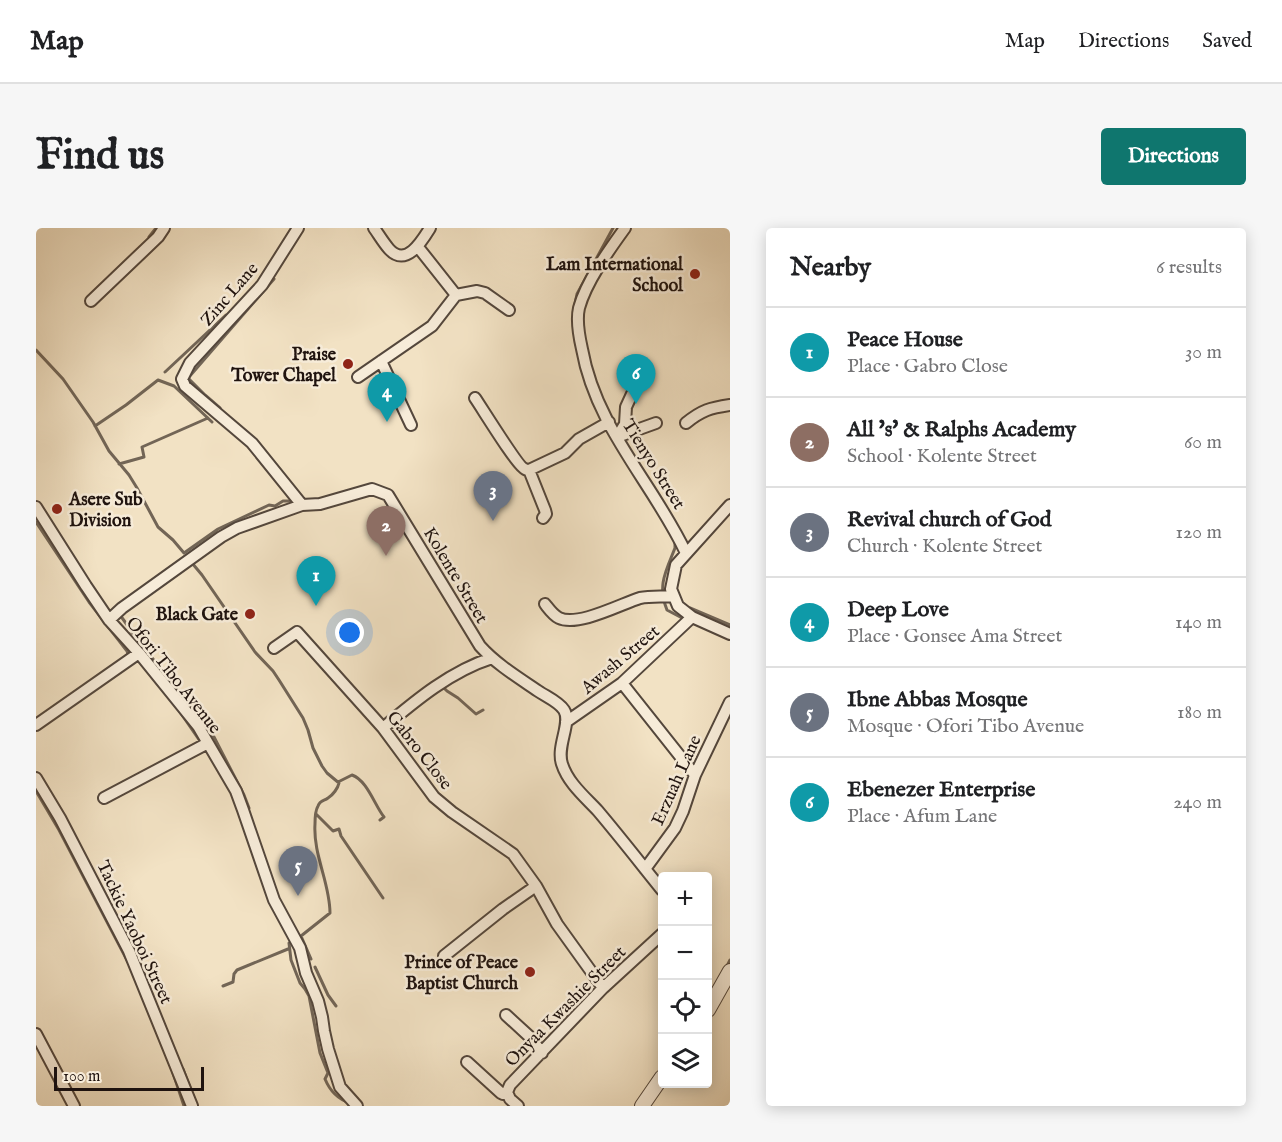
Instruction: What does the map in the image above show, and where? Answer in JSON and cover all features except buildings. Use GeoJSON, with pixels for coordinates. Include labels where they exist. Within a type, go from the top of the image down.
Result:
{"type":"FeatureCollection","features":[{"type":"Feature","properties":{"kind":"street"},"geometry":{"type":"LineString","coordinates":[[91,301],[158,237],[164,228]]}},
{"type":"Feature","properties":{"kind":"street","name":"Zinc Lane"},"geometry":{"type":"LineString","coordinates":[[298,228],[262,285],[190,363],[182,379],[185,386],[252,442],[302,505]]}},
{"type":"Feature","properties":{"kind":"street"},"geometry":{"type":"LineString","coordinates":[[374,228],[390,250],[397,254],[410,253],[418,247],[430,228]]}},
{"type":"Feature","properties":{"kind":"street","name":"Tienyo Street"},"geometry":{"type":"LineString","coordinates":[[625,228],[607,254],[585,293],[579,309],[578,323],[585,370],[594,395],[630,461],[675,531],[686,553]]}},
{"type":"Feature","properties":{"kind":"street"},"geometry":{"type":"LineString","coordinates":[[418,247],[456,295]]}},
{"type":"Feature","properties":{"kind":"street"},"geometry":{"type":"LineString","coordinates":[[358,377],[432,326],[456,295],[477,291],[485,293],[509,310]]}},
{"type":"Feature","properties":{"kind":"street"},"geometry":{"type":"LineString","coordinates":[[381,361],[411,425]]}},
{"type":"Feature","properties":{"kind":"street"},"geometry":{"type":"LineString","coordinates":[[617,437],[625,424],[626,407],[639,382]]}},
{"type":"Feature","properties":{"kind":"street"},"geometry":{"type":"LineString","coordinates":[[475,398],[523,469],[530,470],[565,453],[576,441],[609,422]]}},
{"type":"Feature","properties":{"kind":"street"},"geometry":{"type":"LineString","coordinates":[[686,423],[699,413],[713,407],[730,405]]}},
{"type":"Feature","properties":{"kind":"street"},"geometry":{"type":"LineString","coordinates":[[617,437],[656,423]]}},
{"type":"Feature","properties":{"kind":"street"},"geometry":{"type":"LineString","coordinates":[[530,470],[545,510],[546,514],[543,518]]}},
{"type":"Feature","properties":{"kind":"street","name":"Kolente Street"},"geometry":{"type":"LineString","coordinates":[[109,620],[122,608],[237,528],[302,505],[320,504],[372,489],[388,495],[480,646],[517,677],[559,704],[564,711],[566,722]]}},
{"type":"Feature","properties":{"kind":"street"},"geometry":{"type":"LineString","coordinates":[[730,505],[676,566],[671,587],[678,606],[692,617],[730,633]]}},
{"type":"Feature","properties":{"kind":"street","name":"Ofori Tibo Avenue"},"geometry":{"type":"LineString","coordinates":[[36,507],[109,620],[139,652],[198,726],[236,791],[270,890],[302,954],[306,973],[318,1001],[325,1038],[340,1087],[357,1106]]}},
{"type":"Feature","properties":{"kind":"street"},"geometry":{"type":"LineString","coordinates":[[545,604],[559,618],[570,620],[597,614],[641,598],[673,596]]}},
{"type":"Feature","properties":{"kind":"street","name":"Awash Street"},"geometry":{"type":"LineString","coordinates":[[566,722],[622,683],[692,617]]}},
{"type":"Feature","properties":{"kind":"street","name":"Gabro Close"},"geometry":{"type":"LineString","coordinates":[[274,648],[297,632],[383,728],[434,797],[513,855],[536,886],[557,924],[603,988]]}},
{"type":"Feature","properties":{"kind":"street"},"geometry":{"type":"LineString","coordinates":[[36,725],[139,652]]}},
{"type":"Feature","properties":{"kind":"street"},"geometry":{"type":"LineString","coordinates":[[383,728],[415,700],[432,689],[459,672],[492,658]]}},
{"type":"Feature","properties":{"kind":"street"},"geometry":{"type":"LineString","coordinates":[[622,683],[695,774]]}},
{"type":"Feature","properties":{"kind":"street","name":"Erzuah Lane"},"geometry":{"type":"LineString","coordinates":[[645,868],[675,828],[695,774],[730,702]]}},
{"type":"Feature","properties":{"kind":"street"},"geometry":{"type":"LineString","coordinates":[[566,722],[560,745],[560,756],[567,777],[658,884]]}},
{"type":"Feature","properties":{"kind":"street"},"geometry":{"type":"LineString","coordinates":[[104,798],[208,743]]}},
{"type":"Feature","properties":{"kind":"street","name":"Tackie Yaoboi Street"},"geometry":{"type":"LineString","coordinates":[[36,778],[60,818],[129,951],[192,1106]]}},
{"type":"Feature","properties":{"kind":"street"},"geometry":{"type":"LineString","coordinates":[[444,956],[536,886]]}},
{"type":"Feature","properties":{"kind":"street","name":"Onyaa Kwashie Street"},"geometry":{"type":"LineString","coordinates":[[518,1106],[510,1099],[507,1092],[510,1085],[603,988],[658,938]]}},
{"type":"Feature","properties":{"kind":"street"},"geometry":{"type":"LineString","coordinates":[[712,1003],[730,970]]}},
{"type":"Feature","properties":{"kind":"street"},"geometry":{"type":"LineString","coordinates":[[506,1015],[530,1037],[542,1053]]}},
{"type":"Feature","properties":{"kind":"street"},"geometry":{"type":"LineString","coordinates":[[36,1034],[74,1106]]}},
{"type":"Feature","properties":{"kind":"street"},"geometry":{"type":"LineString","coordinates":[[467,1062],[501,1093],[507,1092]]}},
{"type":"Feature","properties":{"kind":"street"},"geometry":{"type":"LineString","coordinates":[[642,1106],[658,1084]]}},
{"type":"Feature","properties":{"kind":"waterway"},"geometry":{"type":"LineString","coordinates":[[149,237],[156,228]]}},
{"type":"Feature","properties":{"kind":"waterway"},"geometry":{"type":"LineString","coordinates":[[574,309],[577,294],[613,228]]}},
{"type":"Feature","properties":{"kind":"waterway"},"geometry":{"type":"LineString","coordinates":[[220,408],[189,377],[274,279]]}},
{"type":"Feature","properties":{"kind":"waterway"},"geometry":{"type":"LineString","coordinates":[[165,372],[226,315]]}},
{"type":"Feature","properties":{"kind":"waterway"},"geometry":{"type":"LineString","coordinates":[[36,350],[63,379],[93,422],[109,451],[129,475],[158,527],[184,553],[218,529],[269,505],[275,506],[283,501],[294,501]]}},
{"type":"Feature","properties":{"kind":"waterway"},"geometry":{"type":"LineString","coordinates":[[95,426],[158,380],[174,386],[212,422]]}},
{"type":"Feature","properties":{"kind":"waterway"},"geometry":{"type":"LineString","coordinates":[[119,464],[144,457],[142,447],[208,418]]}},
{"type":"Feature","properties":{"kind":"waterway"},"geometry":{"type":"LineString","coordinates":[[36,522],[89,602],[127,651],[126,657]]}},
{"type":"Feature","properties":{"kind":"waterway"},"geometry":{"type":"LineString","coordinates":[[675,541],[675,548],[664,578],[663,593],[667,610],[684,619]]}},
{"type":"Feature","properties":{"kind":"waterway"},"geometry":{"type":"LineString","coordinates":[[192,563],[255,652],[273,671],[303,718],[322,766],[339,783],[332,795],[319,804],[315,817],[316,847],[330,913],[289,943],[291,960],[300,983],[309,996],[320,1053],[328,1073],[325,1079],[334,1094],[350,1103]]}},
{"type":"Feature","properties":{"kind":"waterway"},"geometry":{"type":"LineString","coordinates":[[690,608],[730,625]]}},
{"type":"Feature","properties":{"kind":"waterway"},"geometry":{"type":"LineString","coordinates":[[121,614],[138,640],[214,737],[249,808]]}},
{"type":"Feature","properties":{"kind":"waterway"},"geometry":{"type":"LineString","coordinates":[[443,687],[476,714],[483,710]]}},
{"type":"Feature","properties":{"kind":"waterway"},"geometry":{"type":"LineString","coordinates":[[180,712],[202,744]]}},
{"type":"Feature","properties":{"kind":"waterway"},"geometry":{"type":"LineString","coordinates":[[338,782],[352,775],[362,782],[384,817],[380,820]]}},
{"type":"Feature","properties":{"kind":"waterway"},"geometry":{"type":"LineString","coordinates":[[36,791],[129,964]]}},
{"type":"Feature","properties":{"kind":"waterway"},"geometry":{"type":"LineString","coordinates":[[316,814],[333,831],[339,829],[341,836],[383,898]]}},
{"type":"Feature","properties":{"kind":"waterway"},"geometry":{"type":"LineString","coordinates":[[301,936],[311,959]]}},
{"type":"Feature","properties":{"kind":"waterway"},"geometry":{"type":"LineString","coordinates":[[223,986],[233,982],[237,970],[288,949]]}},
{"type":"Feature","properties":{"kind":"waterway"},"geometry":{"type":"LineString","coordinates":[[726,968],[730,960]]}},
{"type":"Feature","properties":{"kind":"waterway"},"geometry":{"type":"LineString","coordinates":[[315,967],[328,995],[336,1006]]}},
{"type":"Feature","properties":{"kind":"waterway"},"geometry":{"type":"LineString","coordinates":[[183,1069],[197,1106]]}},
{"type":"Feature","properties":{"kind":"waterway"},"geometry":{"type":"LineString","coordinates":[[173,1073],[184,1106]]}},
{"type":"Feature","properties":{"kind":"place","name":"Lam International School"},"geometry":{"type":"Point","coordinates":[695,274]}},
{"type":"Feature","properties":{"kind":"place","name":"Praise Tower Chapel"},"geometry":{"type":"Point","coordinates":[348,364]}},
{"type":"Feature","properties":{"kind":"place","name":"Ebenezer Enterprise"},"geometry":{"type":"Point","coordinates":[636,404]}},
{"type":"Feature","properties":{"kind":"place","name":"Deep Love"},"geometry":{"type":"Point","coordinates":[387,422]}},
{"type":"Feature","properties":{"kind":"place","name":"Asere Sub Division"},"geometry":{"type":"Point","coordinates":[57,509]}},
{"type":"Feature","properties":{"kind":"place","name":"Revival church of God"},"geometry":{"type":"Point","coordinates":[493,521]}},
{"type":"Feature","properties":{"kind":"place","name":"All 's' & Ralphs Academy"},"geometry":{"type":"Point","coordinates":[386,556]}},
{"type":"Feature","properties":{"kind":"place","name":"Peace House"},"geometry":{"type":"Point","coordinates":[316,606]}},
{"type":"Feature","properties":{"kind":"place","name":"Black Gate"},"geometry":{"type":"Point","coordinates":[250,614]}},
{"type":"Feature","properties":{"kind":"place","name":"Ibne Abbas Mosque"},"geometry":{"type":"Point","coordinates":[298,896]}},
{"type":"Feature","properties":{"kind":"place","name":"Prince of Peace Baptist Church"},"geometry":{"type":"Point","coordinates":[530,972]}}]}
